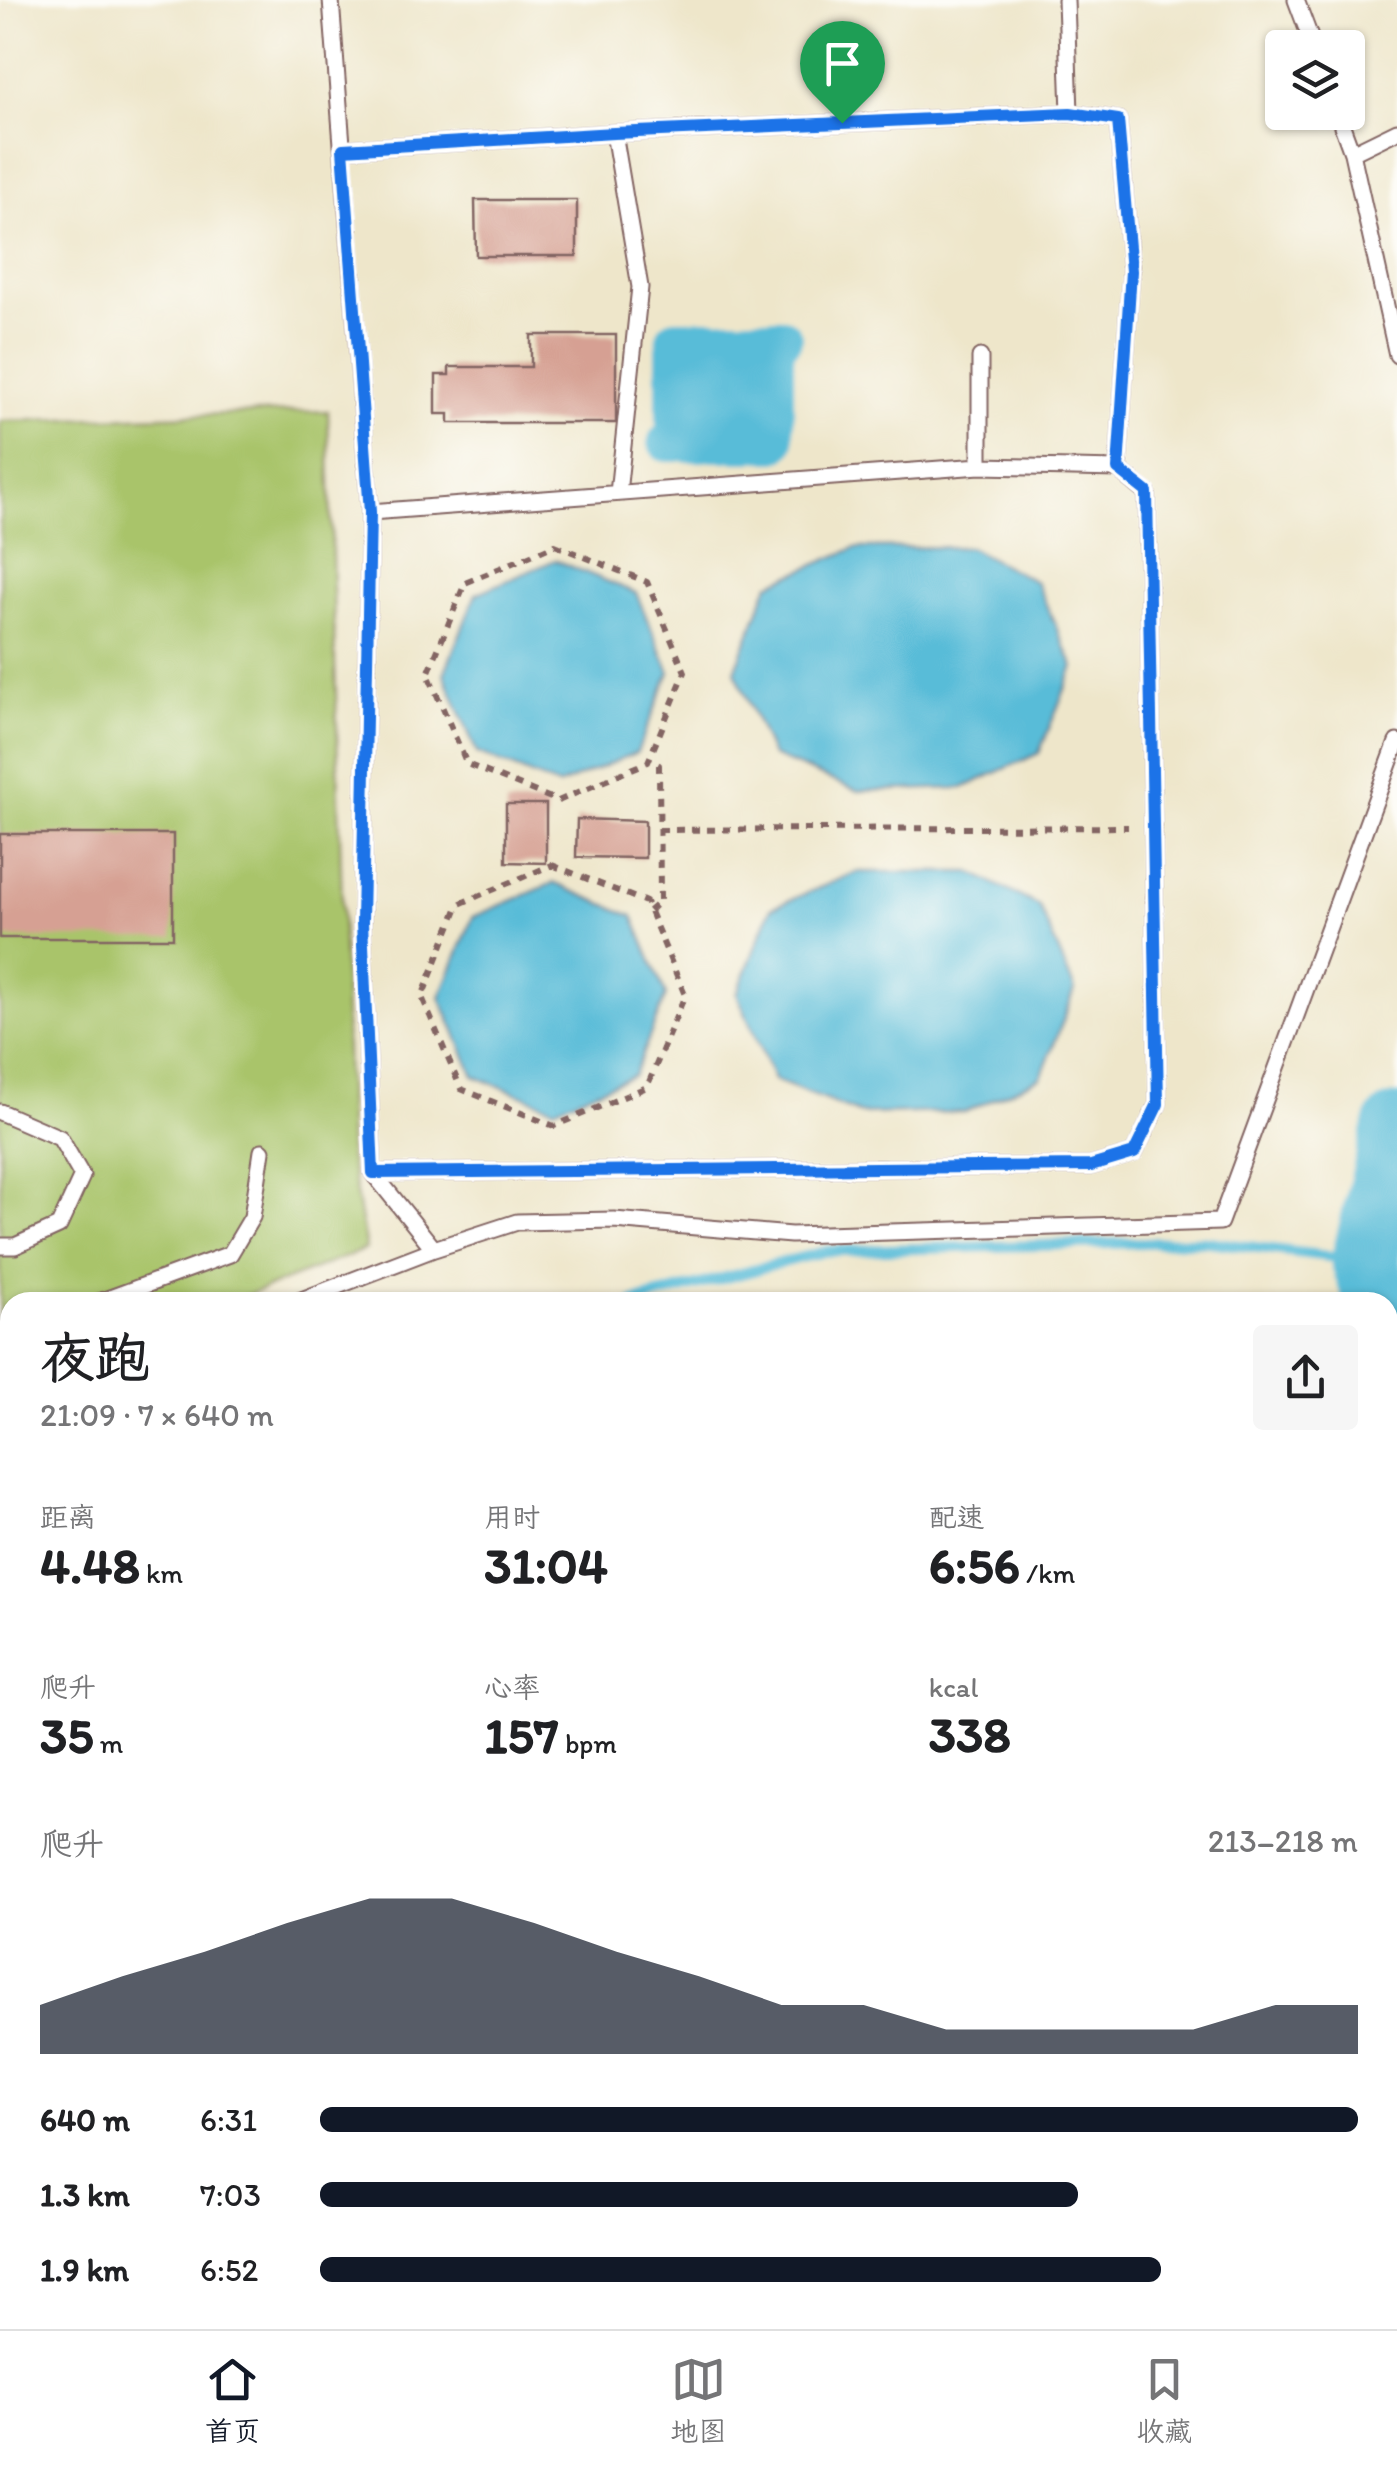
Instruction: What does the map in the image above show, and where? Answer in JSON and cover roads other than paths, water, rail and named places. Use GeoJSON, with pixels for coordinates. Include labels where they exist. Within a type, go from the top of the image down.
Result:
{"type":"FeatureCollection","features":[{"type":"Feature","properties":{"kind":"lane"},"geometry":{"type":"LineString","coordinates":[[331,0],[370,512],[362,922],[373,1173],[434,1249]]}},
{"type":"Feature","properties":{"kind":"lane"},"geometry":{"type":"LineString","coordinates":[[1066,0],[1070,113]]}},
{"type":"Feature","properties":{"kind":"lane"},"geometry":{"type":"LineString","coordinates":[[1296,0],[1307,30]]}},
{"type":"Feature","properties":{"kind":"lane"},"geometry":{"type":"LineString","coordinates":[[343,149],[1070,113],[1118,120],[1131,271],[1118,469]]}},
{"type":"Feature","properties":{"kind":"lane"},"geometry":{"type":"LineString","coordinates":[[1344,130],[1397,355]]}},
{"type":"Feature","properties":{"kind":"lane"},"geometry":{"type":"LineString","coordinates":[[1352,153],[1397,131]]}},
{"type":"Feature","properties":{"kind":"lane"},"geometry":{"type":"LineString","coordinates":[[614,133],[640,287],[618,492]]}},
{"type":"Feature","properties":{"kind":"lane"},"geometry":{"type":"LineString","coordinates":[[980,357],[980,466]]}},
{"type":"Feature","properties":{"kind":"lane"},"geometry":{"type":"LineString","coordinates":[[370,512],[980,466],[1118,469],[1147,492],[1158,1104],[1134,1153],[1091,1166],[373,1173]]}},
{"type":"Feature","properties":{"kind":"lane"},"geometry":{"type":"LineString","coordinates":[[322,1292],[517,1222],[614,1220],[790,1235],[1220,1222],[1397,742]]}},
{"type":"Feature","properties":{"kind":"lane"},"geometry":{"type":"LineString","coordinates":[[0,1112],[60,1138],[82,1176],[59,1226],[15,1246],[0,1246]]}},
{"type":"Feature","properties":{"kind":"lane"},"geometry":{"type":"LineString","coordinates":[[126,1292],[230,1254],[252,1217],[262,1152]]}},
{"type":"Feature","properties":{"kind":"water"},"geometry":{"type":"Polygon","coordinates":[[[969,547],[1036,582],[1074,667],[1039,753],[963,788],[858,791],[772,756],[735,671],[769,584],[855,548],[969,547]]]}},
{"type":"Feature","properties":{"kind":"water"},"geometry":{"type":"Polygon","coordinates":[[[555,560],[636,593],[670,672],[637,752],[558,786],[477,753],[444,674],[476,594],[555,560]]]}},
{"type":"Feature","properties":{"kind":"water"},"geometry":{"type":"Polygon","coordinates":[[[857,872],[971,872],[1039,906],[1075,990],[1041,1077],[965,1112],[861,1114],[774,1080],[737,994],[771,908],[857,872]]]}},
{"type":"Feature","properties":{"kind":"water"},"geometry":{"type":"Polygon","coordinates":[[[553,883],[633,916],[666,995],[634,1075],[554,1108],[474,1076],[440,997],[473,917],[553,883]]]}},
{"type":"Feature","properties":{"kind":"waterway"},"geometry":{"type":"LineString","coordinates":[[668,442],[676,442],[676,339],[688,339],[688,442],[701,442],[700,339],[713,339],[713,442],[725,442],[725,339],[737,339],[737,442],[750,442],[749,338],[762,338],[762,442],[774,442],[774,338],[782,338]]}},
{"type":"Feature","properties":{"kind":"waterway"},"geometry":{"type":"LineString","coordinates":[[1376,1292],[1365,1261],[1397,1128]]}},
{"type":"Feature","properties":{"kind":"waterway"},"geometry":{"type":"LineString","coordinates":[[672,1292],[826,1251],[1204,1241],[1365,1261]]}}]}
